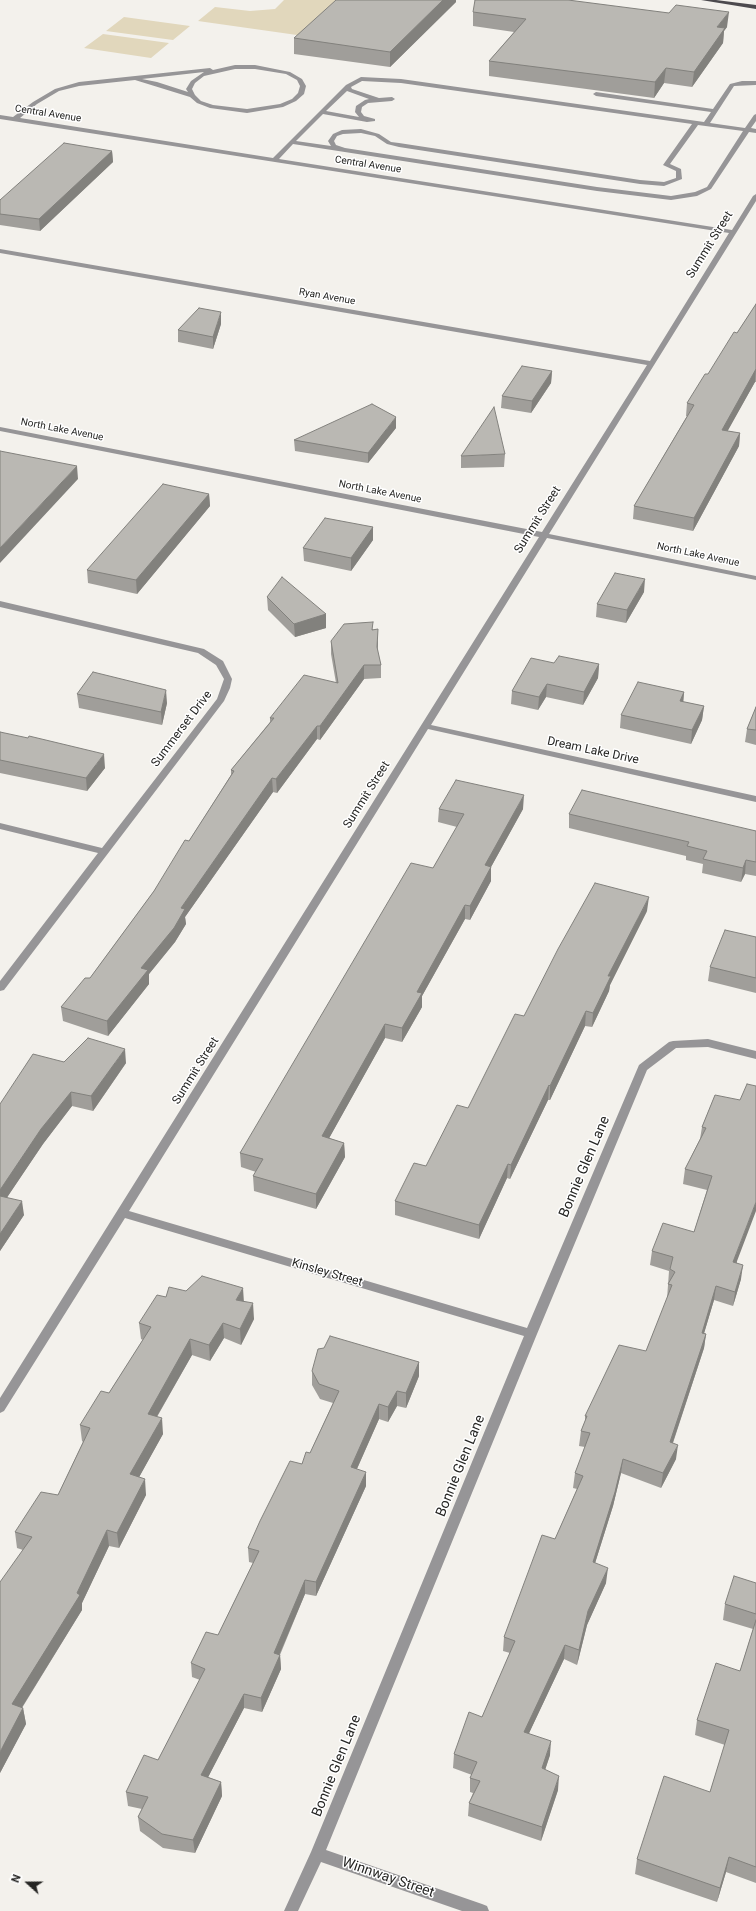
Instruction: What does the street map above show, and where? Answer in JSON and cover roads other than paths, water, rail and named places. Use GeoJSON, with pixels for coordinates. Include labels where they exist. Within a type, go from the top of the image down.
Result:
{"type":"FeatureCollection","features":[{"type":"Feature","properties":{"kind":"main road"},"geometry":{"type":"LineString","coordinates":[[704,0],[756,7]]}},
{"type":"Feature","properties":{"kind":"street"},"geometry":{"type":"LineString","coordinates":[[192,96],[190,89],[193,82],[202,75],[217,70],[235,67]]}},
{"type":"Feature","properties":{"kind":"street"},"geometry":{"type":"LineString","coordinates":[[15,119],[35,103],[57,90],[78,84],[122,78],[235,67],[255,67],[288,73],[299,79],[304,86],[301,94],[294,100],[281,106],[246,111],[212,107],[199,102],[192,96],[155,83],[122,78]]}},
{"type":"Feature","properties":{"kind":"street"},"geometry":{"type":"LineString","coordinates":[[274,160],[348,86],[361,79],[401,81],[695,124],[756,131]]}},
{"type":"Feature","properties":{"kind":"street"},"geometry":{"type":"LineString","coordinates":[[705,125],[732,86],[742,83],[756,83]]}},
{"type":"Feature","properties":{"kind":"street"},"geometry":{"type":"LineString","coordinates":[[348,86],[349,90],[360,95],[380,99]]}},
{"type":"Feature","properties":{"kind":"street"},"geometry":{"type":"LineString","coordinates":[[596,94],[715,111]]}},
{"type":"Feature","properties":{"kind":"street"},"geometry":{"type":"LineString","coordinates":[[321,112],[373,120],[362,117],[358,112],[359,106],[368,101],[392,99]]}},
{"type":"Feature","properties":{"kind":"street"},"geometry":{"type":"LineString","coordinates":[[292,142],[628,194],[671,198],[696,194],[708,188],[756,116]]}},
{"type":"Feature","properties":{"kind":"street","name":"Central Avenue"},"geometry":{"type":"LineString","coordinates":[[0,117],[733,232]]}},
{"type":"Feature","properties":{"kind":"street"},"geometry":{"type":"LineString","coordinates":[[343,150],[334,146],[331,141],[335,135],[342,132],[361,131],[377,135],[389,143],[399,145],[647,183],[664,184],[679,179],[679,170],[666,165],[695,124]]}},
{"type":"Feature","properties":{"kind":"street","name":"Summit Street"},"geometry":{"type":"LineString","coordinates":[[0,1408],[756,196]]}},
{"type":"Feature","properties":{"kind":"street","name":"Ryan Avenue"},"geometry":{"type":"LineString","coordinates":[[0,251],[651,363]]}},
{"type":"Feature","properties":{"kind":"street","name":"North Lake Avenue"},"geometry":{"type":"LineString","coordinates":[[0,429],[756,578]]}},
{"type":"Feature","properties":{"kind":"street","name":"Summerset Drive"},"geometry":{"type":"LineString","coordinates":[[0,604],[195,649],[220,663],[228,679],[221,699],[103,851],[0,988]]}},
{"type":"Feature","properties":{"kind":"street","name":"Dream Lake Drive"},"geometry":{"type":"LineString","coordinates":[[425,726],[756,799]]}},
{"type":"Feature","properties":{"kind":"street"},"geometry":{"type":"LineString","coordinates":[[0,826],[103,851]]}},
{"type":"Feature","properties":{"kind":"street","name":"Bonnie Glen Lane"},"geometry":{"type":"LineString","coordinates":[[291,1911],[317,1854],[531,1334],[643,1068],[673,1044],[708,1043],[756,1055]]}},
{"type":"Feature","properties":{"kind":"street","name":"Kinsley Street"},"geometry":{"type":"LineString","coordinates":[[123,1213],[531,1334]]}},
{"type":"Feature","properties":{"kind":"street","name":"Winnway Street"},"geometry":{"type":"LineString","coordinates":[[317,1854],[482,1911]]}}]}
